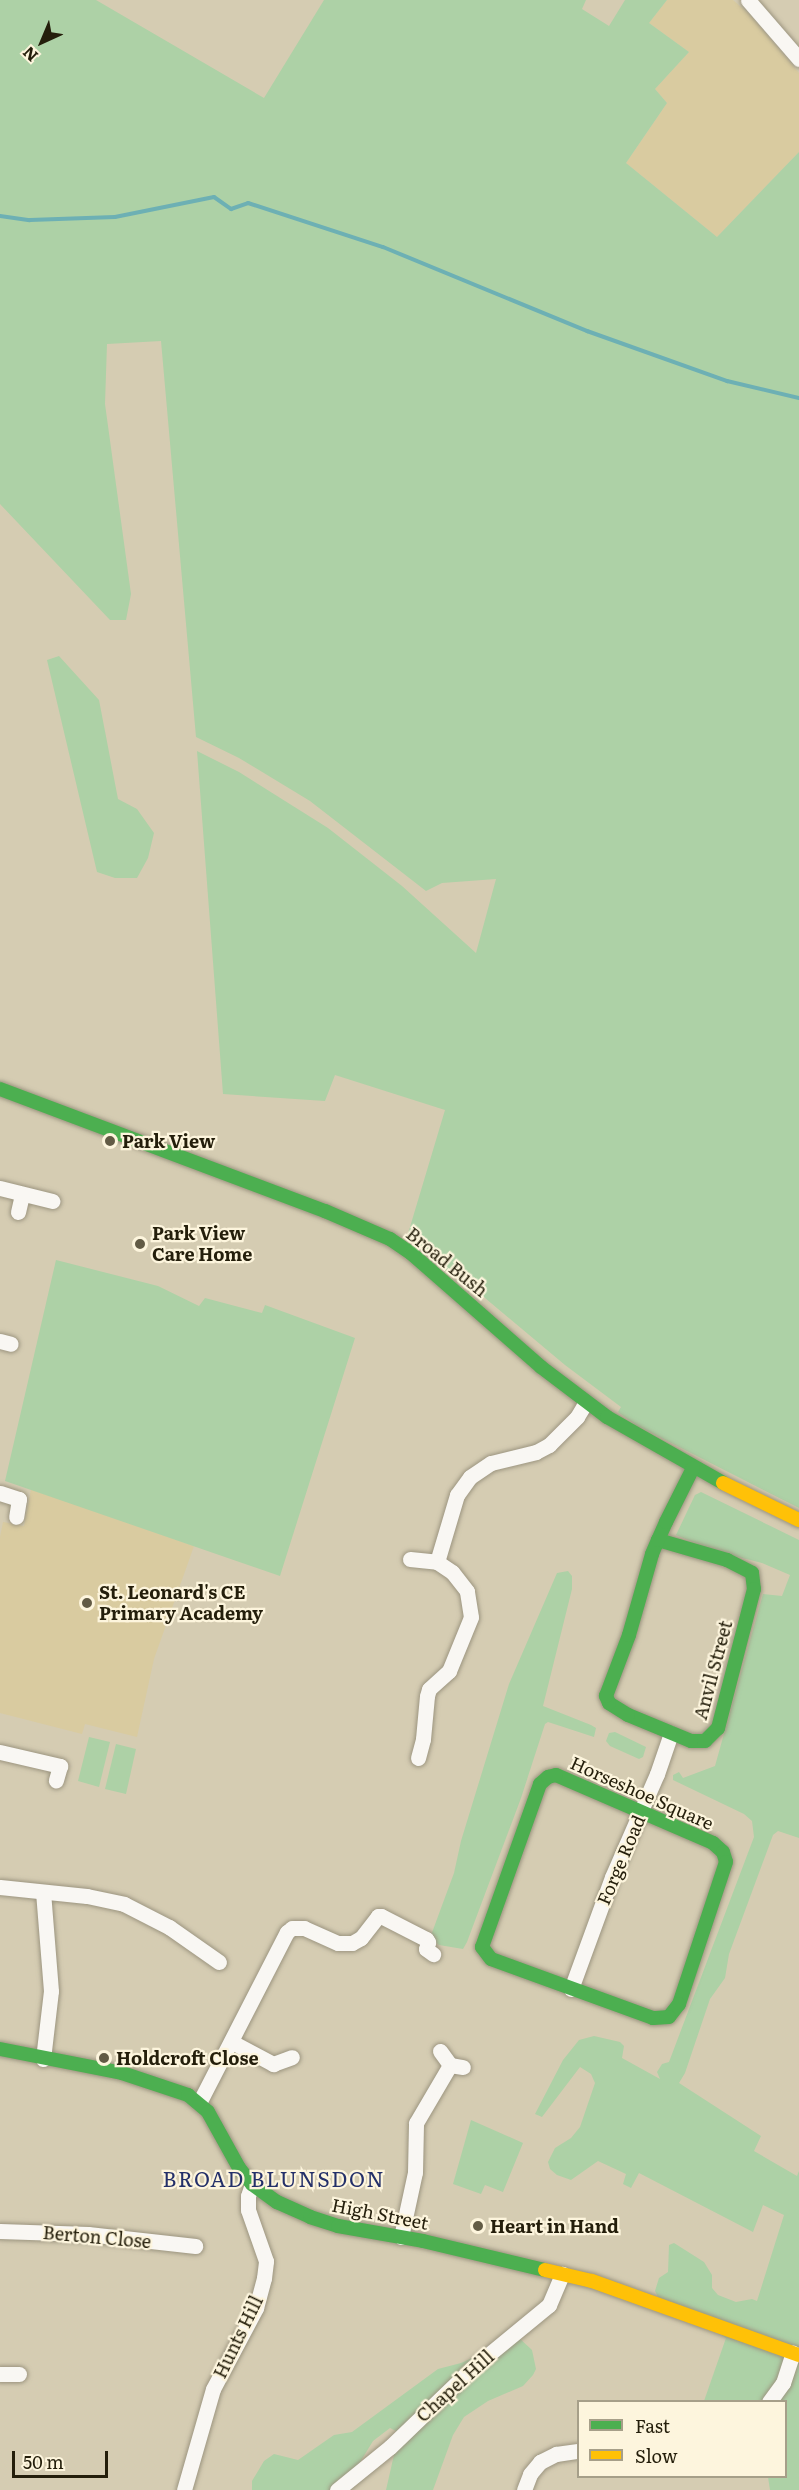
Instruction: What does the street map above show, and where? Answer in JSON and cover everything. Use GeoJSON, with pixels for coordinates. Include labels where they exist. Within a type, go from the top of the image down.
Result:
{"type":"FeatureCollection","features":[{"type":"Feature","properties":{"kind":"street"},"geometry":{"type":"LineString","coordinates":[[748,0],[799,59]]}},
{"type":"Feature","properties":{"kind":"street","name":"Broad Bush"},"geometry":{"type":"LineString","coordinates":[[0,1089],[326,1211],[390,1239],[412,1254],[534,1361],[586,1402],[629,1431],[693,1467],[799,1520]]}},
{"type":"Feature","properties":{"kind":"street"},"geometry":{"type":"LineString","coordinates":[[0,1188],[52,1201]]}},
{"type":"Feature","properties":{"kind":"street"},"geometry":{"type":"LineString","coordinates":[[18,1212],[22,1194]]}},
{"type":"Feature","properties":{"kind":"street"},"geometry":{"type":"LineString","coordinates":[[437,1562],[457,1495],[470,1477],[491,1463],[536,1452],[549,1445],[577,1417],[586,1402]]}},
{"type":"Feature","properties":{"kind":"street","name":"Anvil Street"},"geometry":{"type":"LineString","coordinates":[[658,1540],[727,1560],[752,1573],[754,1581],[718,1728],[705,1741],[691,1741],[628,1715],[609,1703],[606,1696],[629,1635],[646,1568],[658,1540],[693,1467]]}},
{"type":"Feature","properties":{"kind":"street"},"geometry":{"type":"LineString","coordinates":[[0,1493],[19,1499],[16,1517]]}},
{"type":"Feature","properties":{"kind":"street"},"geometry":{"type":"LineString","coordinates":[[410,1559],[437,1562],[452,1572],[467,1591],[471,1612],[468,1626],[449,1671],[429,1689],[423,1739],[418,1758]]}},
{"type":"Feature","properties":{"kind":"street","name":"Forge Road"},"geometry":{"type":"LineString","coordinates":[[571,1989],[628,1834],[641,1812],[671,1733]]}},
{"type":"Feature","properties":{"kind":"street"},"geometry":{"type":"LineString","coordinates":[[0,1752],[60,1766],[56,1780]]}},
{"type":"Feature","properties":{"kind":"street","name":"Horseshoe Square"},"geometry":{"type":"LineString","coordinates":[[556,1775],[713,1843],[723,1852],[726,1862],[679,2004],[669,2017],[653,2018],[571,1989],[491,1959],[482,1947],[540,1784],[548,1777],[556,1775]]}},
{"type":"Feature","properties":{"kind":"street"},"geometry":{"type":"LineString","coordinates":[[0,1887],[87,1896],[135,1908],[169,1927],[219,1962]]}},
{"type":"Feature","properties":{"kind":"street"},"geometry":{"type":"LineString","coordinates":[[43,1892],[51,1992],[43,2059]]}},
{"type":"Feature","properties":{"kind":"street"},"geometry":{"type":"LineString","coordinates":[[199,2103],[287,1932],[292,1928],[304,1928],[338,1943],[352,1943],[361,1938],[378,1916],[381,1916],[426,1938],[428,1942],[426,1949],[433,1953]]}},
{"type":"Feature","properties":{"kind":"street"},"geometry":{"type":"LineString","coordinates":[[232,2042],[273,2064],[292,2057]]}},
{"type":"Feature","properties":{"kind":"street","name":"High Street"},"geometry":{"type":"LineString","coordinates":[[0,2049],[150,2081],[180,2091],[199,2103],[208,2112],[239,2168],[252,2184],[277,2202],[310,2217],[338,2226],[401,2237],[592,2281],[796,2354]]}},
{"type":"Feature","properties":{"kind":"street"},"geometry":{"type":"LineString","coordinates":[[401,2237],[416,2164],[416,2123],[456,2066],[440,2052]]}},
{"type":"Feature","properties":{"kind":"street","name":"Hunts Hill"},"geometry":{"type":"LineString","coordinates":[[184,2490],[213,2389],[253,2313],[264,2278],[266,2261],[248,2210],[248,2196],[252,2184]]}},
{"type":"Feature","properties":{"kind":"street","name":"Berton Close"},"geometry":{"type":"LineString","coordinates":[[0,2231],[88,2234],[195,2246]]}},
{"type":"Feature","properties":{"kind":"street","name":"Chapel Hill"},"geometry":{"type":"LineString","coordinates":[[337,2490],[390,2446],[465,2374],[519,2327],[549,2305],[562,2274]]}},
{"type":"Feature","properties":{"kind":"street"},"geometry":{"type":"LineString","coordinates":[[770,2400],[783,2383],[796,2354]]}},
{"type":"Feature","properties":{"kind":"street"},"geometry":{"type":"LineString","coordinates":[[0,2374],[19,2374]]}},
{"type":"Feature","properties":{"kind":"street"},"geometry":{"type":"LineString","coordinates":[[524,2490],[530,2474],[540,2462],[556,2454],[577,2451]]}},
{"type":"Feature","properties":{"kind":"shaded area"},"geometry":{"type":"Polygon","coordinates":[[[667,0],[733,0],[749,14],[799,73],[799,152],[717,237],[626,163],[667,103],[655,89],[689,52],[649,23],[667,0]]]}},
{"type":"Feature","properties":{"kind":"shaded area","name":"St. Leonard's CE Primary Academy"},"geometry":{"type":"Polygon","coordinates":[[[31,1489],[194,1546],[154,1659],[137,1737],[85,1724],[82,1734],[0,1713],[0,1537],[3,1522],[24,1526],[31,1489]]]}},
{"type":"Feature","properties":{"kind":"green space"},"geometry":{"type":"Polygon","coordinates":[[[0,0],[96,0],[264,98],[324,0],[586,0],[582,9],[609,26],[625,0],[667,0],[649,23],[689,52],[655,89],[667,103],[626,163],[717,237],[799,152],[799,1508],[636,1425],[618,1412],[621,1407],[565,1365],[454,1272],[453,1275],[407,1237],[445,1110],[335,1075],[325,1101],[223,1094],[197,751],[239,772],[328,828],[402,886],[476,953],[496,879],[442,883],[426,891],[310,801],[239,758],[196,737],[161,341],[107,344],[105,404],[131,594],[126,620],[110,620],[0,504],[0,0]]]}},
{"type":"Feature","properties":{"kind":"green space"},"geometry":{"type":"Polygon","coordinates":[[[59,656],[99,700],[118,799],[137,809],[154,833],[148,858],[137,878],[115,878],[97,872],[47,660],[59,656]]]}},
{"type":"Feature","properties":{"kind":"green space"},"geometry":{"type":"Polygon","coordinates":[[[56,1260],[158,1286],[199,1306],[205,1298],[262,1313],[265,1305],[355,1338],[280,1576],[5,1481],[56,1260]]]}},
{"type":"Feature","properties":{"kind":"green space"},"geometry":{"type":"Polygon","coordinates":[[[701,1492],[799,1540],[799,1838],[778,1831],[773,1835],[729,1954],[725,1978],[710,1999],[685,2073],[679,2083],[761,2136],[754,2151],[797,2176],[799,2171],[799,2490],[770,2490],[768,2478],[787,2478],[787,2400],[704,2400],[726,2338],[658,2297],[655,2291],[659,2278],[668,2272],[669,2245],[674,2243],[704,2262],[712,2275],[712,2288],[718,2295],[736,2302],[752,2299],[757,2301],[784,2215],[763,2205],[753,2232],[639,2173],[631,2188],[623,2184],[626,2174],[598,2161],[571,2180],[557,2175],[550,2169],[548,2162],[555,2148],[571,2138],[580,2127],[595,2083],[591,2074],[580,2067],[542,2117],[535,2114],[563,2060],[579,2040],[594,2036],[620,2042],[624,2046],[622,2058],[660,2079],[657,2072],[662,2064],[669,2062],[754,1837],[752,1821],[744,1814],[673,1780],[673,1775],[679,1772],[683,1778],[715,1766],[763,1594],[782,1596],[790,1575],[762,1563],[715,1551],[676,1535],[695,1495],[701,1492]]]}},
{"type":"Feature","properties":{"kind":"green space"},"geometry":{"type":"Polygon","coordinates":[[[568,1571],[572,1576],[572,1589],[543,1706],[596,1728],[594,1737],[548,1722],[545,1724],[521,1798],[467,1942],[463,1949],[439,1945],[430,1938],[454,1873],[461,1841],[509,1684],[557,1573],[568,1571]]]}},
{"type":"Feature","properties":{"kind":"green space"},"geometry":{"type":"Polygon","coordinates":[[[615,1732],[646,1747],[643,1757],[639,1759],[610,1746],[606,1741],[609,1733],[615,1732]]]}},
{"type":"Feature","properties":{"kind":"green space"},"geometry":{"type":"Polygon","coordinates":[[[89,1737],[110,1742],[99,1787],[78,1781],[89,1737]]]}},
{"type":"Feature","properties":{"kind":"green space"},"geometry":{"type":"Polygon","coordinates":[[[116,1744],[136,1749],[126,1794],[105,1789],[116,1744]]]}},
{"type":"Feature","properties":{"kind":"green space"},"geometry":{"type":"Polygon","coordinates":[[[471,2120],[523,2143],[503,2192],[485,2185],[481,2194],[453,2184],[471,2120]]]}},
{"type":"Feature","properties":{"kind":"green space"},"geometry":{"type":"Polygon","coordinates":[[[518,2337],[532,2350],[536,2369],[533,2375],[523,2386],[488,2401],[464,2417],[453,2435],[433,2490],[386,2490],[396,2446],[396,2431],[390,2428],[373,2441],[343,2490],[252,2490],[252,2481],[264,2461],[274,2454],[298,2460],[334,2435],[352,2432],[438,2369],[461,2363],[518,2337]]]}},
{"type":"Feature","properties":{"kind":"waterway"},"geometry":{"type":"LineString","coordinates":[[0,216],[30,220],[115,217],[214,197],[231,209],[248,203],[383,247],[587,331],[727,381],[799,398]]}},
{"type":"Feature","properties":{"kind":"traffic: fast"},"geometry":{"type":"LineString","coordinates":[[0,1089],[325,1211],[390,1239],[412,1254],[541,1367],[607,1417],[723,1483]]}},
{"type":"Feature","properties":{"kind":"traffic: fast"},"geometry":{"type":"LineString","coordinates":[[658,1540],[727,1560],[752,1573],[754,1589],[718,1728],[705,1741],[691,1741],[628,1715],[609,1703],[606,1696],[629,1635],[652,1554],[658,1540],[666,1522],[693,1468]]}},
{"type":"Feature","properties":{"kind":"traffic: fast"},"geometry":{"type":"LineString","coordinates":[[556,1775],[713,1843],[723,1852],[726,1862],[679,2004],[669,2017],[653,2018],[491,1959],[482,1947],[540,1784],[548,1777],[556,1775]]}},
{"type":"Feature","properties":{"kind":"traffic: fast"},"geometry":{"type":"LineString","coordinates":[[0,2049],[122,2073],[188,2095],[208,2112],[239,2168],[252,2184],[277,2202],[310,2217],[338,2226],[423,2241],[545,2270]]}},
{"type":"Feature","properties":{"kind":"traffic: slow"},"geometry":{"type":"LineString","coordinates":[[723,1483],[799,1520]]}},
{"type":"Feature","properties":{"kind":"traffic: slow"},"geometry":{"type":"LineString","coordinates":[[545,2270],[592,2281],[799,2355]]}},
{"type":"Feature","properties":{"kind":"place","name":"Park View"},"geometry":{"type":"Point","coordinates":[110,1141]}},
{"type":"Feature","properties":{"kind":"place","name":"Park View Care Home"},"geometry":{"type":"Point","coordinates":[140,1244]}},
{"type":"Feature","properties":{"kind":"place","name":"St. Leonard's CE Primary Academy"},"geometry":{"type":"Point","coordinates":[87,1603]}},
{"type":"Feature","properties":{"kind":"place","name":"Holdcroft Close"},"geometry":{"type":"Point","coordinates":[104,2058]}},
{"type":"Feature","properties":{"kind":"place","name":"Heart in Hand"},"geometry":{"type":"Point","coordinates":[478,2226]}},
{"type":"Feature","properties":{"kind":"district","name":"BROAD BLUNSDON"},"geometry":{"type":"Point","coordinates":[274,2178]}}]}
